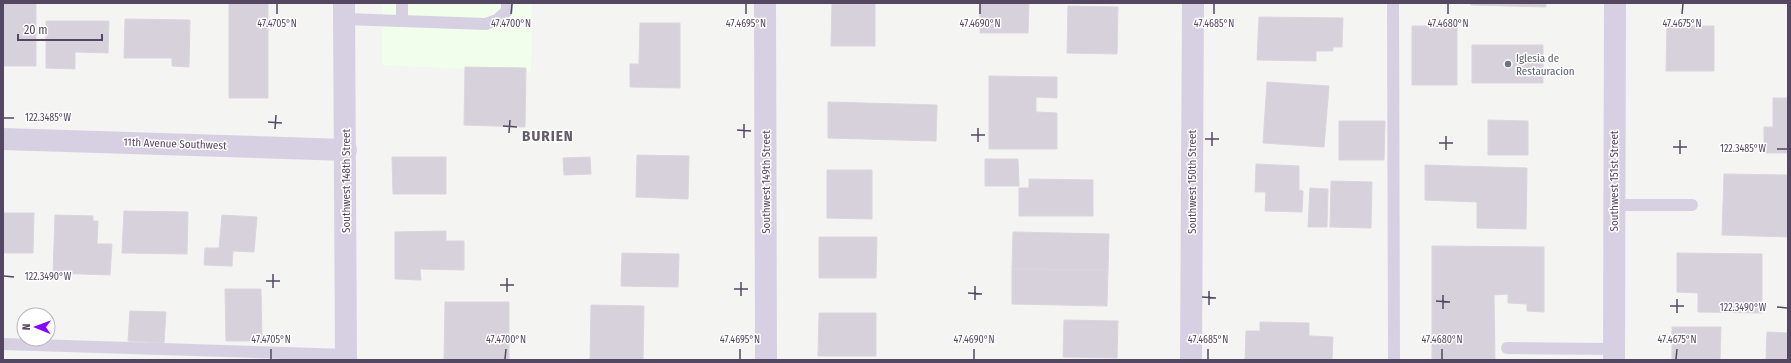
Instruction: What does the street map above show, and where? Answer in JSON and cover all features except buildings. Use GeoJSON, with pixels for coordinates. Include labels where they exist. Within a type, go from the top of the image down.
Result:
{"type":"FeatureCollection","features":[{"type":"Feature","properties":{"kind":"street","name":"Southwest 149th Street"},"geometry":{"type":"LineString","coordinates":[[765,3],[766,360]]}},
{"type":"Feature","properties":{"kind":"street","name":"Southwest 150th Street"},"geometry":{"type":"LineString","coordinates":[[1191,360],[1193,3]]}},
{"type":"Feature","properties":{"kind":"street","name":"Southwest 151st Street"},"geometry":{"type":"LineString","coordinates":[[1614,3],[1614,354]]}},
{"type":"Feature","properties":{"kind":"street","name":"Southwest 148th Street"},"geometry":{"type":"LineString","coordinates":[[345,11],[346,357]]}},
{"type":"Feature","properties":{"kind":"street","name":"11th Avenue Southwest"},"geometry":{"type":"LineString","coordinates":[[3,139],[346,150]]}},
{"type":"Feature","properties":{"kind":"lane"},"geometry":{"type":"LineString","coordinates":[[402,3],[402,21]]}},
{"type":"Feature","properties":{"kind":"lane"},"geometry":{"type":"LineString","coordinates":[[345,11],[402,21],[486,24],[497,20],[507,11],[508,3]]}},
{"type":"Feature","properties":{"kind":"lane"},"geometry":{"type":"LineString","coordinates":[[1393,3],[1394,360]]}},
{"type":"Feature","properties":{"kind":"lane"},"geometry":{"type":"LineString","coordinates":[[1614,204],[1692,205]]}},
{"type":"Feature","properties":{"kind":"lane"},"geometry":{"type":"LineString","coordinates":[[3,344],[346,357]]}},
{"type":"Feature","properties":{"kind":"lane"},"geometry":{"type":"LineString","coordinates":[[1507,348],[1614,354]]}},
{"type":"Feature","properties":{"kind":"shaded area"},"geometry":{"type":"Polygon","coordinates":[[[382,3],[532,3],[531,72],[382,65],[382,3]]]}},
{"type":"Feature","properties":{"kind":"place","name":"Iglesia de Restauracion"},"geometry":{"type":"Point","coordinates":[1508,64]}},
{"type":"Feature","properties":{"kind":"district","name":"BURIEN"},"geometry":{"type":"Point","coordinates":[548,136]}}]}
